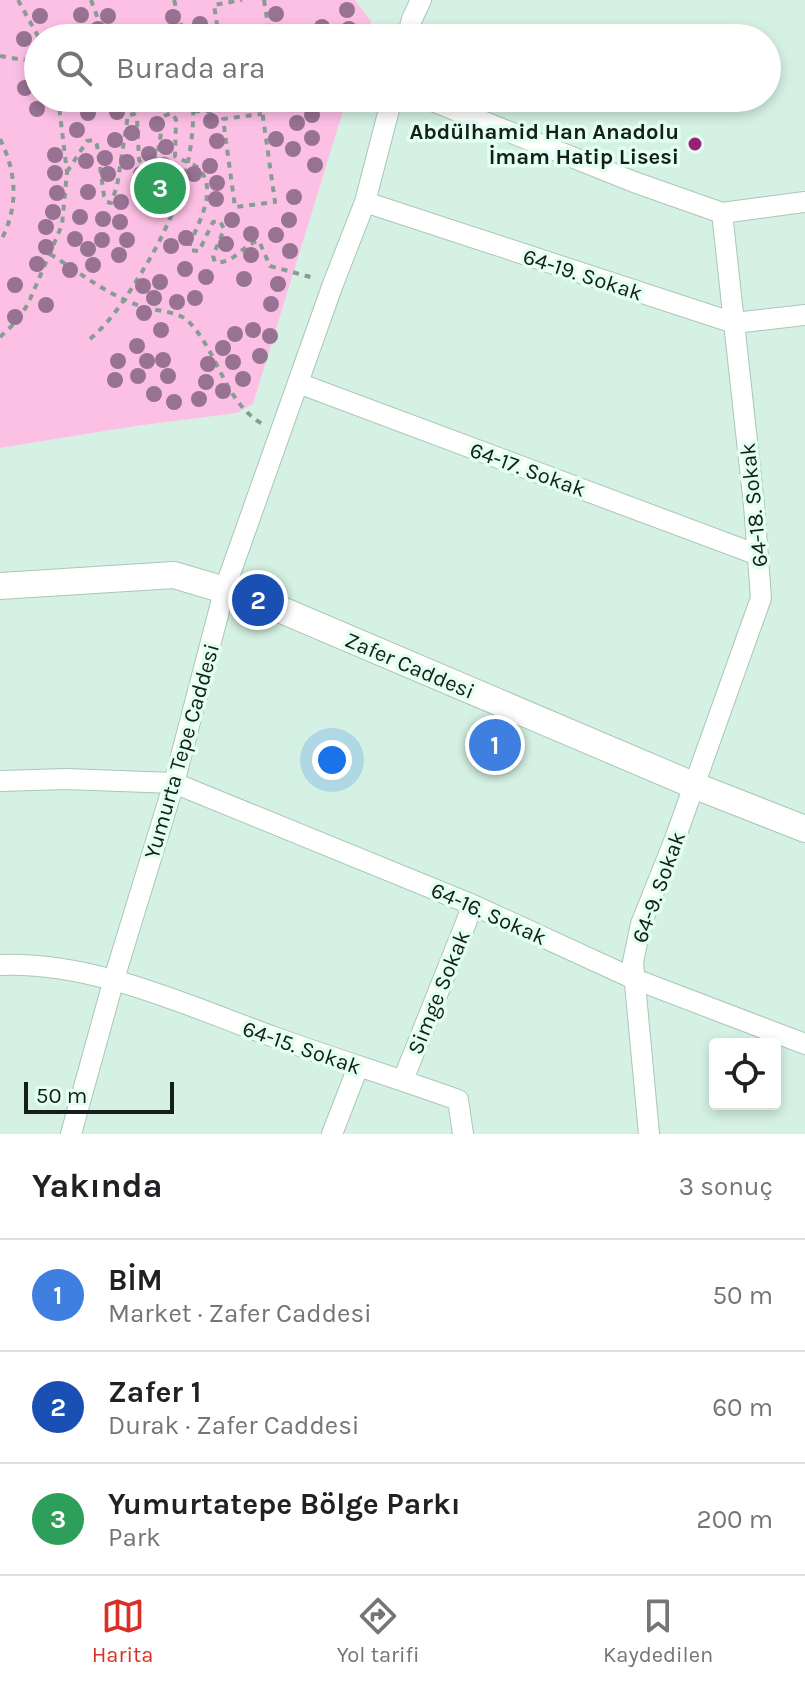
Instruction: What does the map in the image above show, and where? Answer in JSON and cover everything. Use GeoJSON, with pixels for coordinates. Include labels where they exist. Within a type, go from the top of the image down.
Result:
{"type":"FeatureCollection","features":[{"type":"Feature","properties":{"kind":"street"},"geometry":{"type":"LineString","coordinates":[[412,24],[421,0]]}},
{"type":"Feature","properties":{"kind":"street","name":"Yumurta Tepe Caddesi"},"geometry":{"type":"LineString","coordinates":[[78,1132],[114,979],[174,783],[225,588],[365,202],[389,112]]}},
{"type":"Feature","properties":{"kind":"street"},"geometry":{"type":"LineString","coordinates":[[460,112],[634,182],[722,213],[805,202]]}},
{"type":"Feature","properties":{"kind":"street","name":"64-19. Sokak"},"geometry":{"type":"LineString","coordinates":[[365,202],[734,323],[805,315]]}},
{"type":"Feature","properties":{"kind":"street","name":"64-18. Sokak"},"geometry":{"type":"LineString","coordinates":[[693,785],[761,598],[722,213]]}},
{"type":"Feature","properties":{"kind":"street","name":"64-17. Sokak"},"geometry":{"type":"LineString","coordinates":[[298,383],[758,555]]}},
{"type":"Feature","properties":{"kind":"street","name":"Zafer Caddesi"},"geometry":{"type":"LineString","coordinates":[[0,586],[174,575],[225,588],[805,829]]}},
{"type":"Feature","properties":{"kind":"street"},"geometry":{"type":"LineString","coordinates":[[0,781],[66,779],[174,783]]}},
{"type":"Feature","properties":{"kind":"street","name":"64-16. Sokak"},"geometry":{"type":"LineString","coordinates":[[174,783],[473,905],[632,978],[805,1044]]}},
{"type":"Feature","properties":{"kind":"street","name":"64-9. Sokak"},"geometry":{"type":"LineString","coordinates":[[649,1134],[632,978],[633,962],[641,924],[693,785]]}},
{"type":"Feature","properties":{"kind":"street","name":"Simge Sokak"},"geometry":{"type":"LineString","coordinates":[[403,1080],[473,905]]}},
{"type":"Feature","properties":{"kind":"street","name":"64-15. Sokak"},"geometry":{"type":"LineString","coordinates":[[0,965],[22,964],[114,979],[458,1100],[463,1134]]}},
{"type":"Feature","properties":{"kind":"street"},"geometry":{"type":"LineString","coordinates":[[332,1134],[358,1067]]}},
{"type":"Feature","properties":{"kind":"path"},"geometry":{"type":"LineString","coordinates":[[18,0],[31,24]]}},
{"type":"Feature","properties":{"kind":"path"},"geometry":{"type":"LineString","coordinates":[[91,0],[100,24]]}},
{"type":"Feature","properties":{"kind":"path"},"geometry":{"type":"LineString","coordinates":[[174,0],[181,24]]}},
{"type":"Feature","properties":{"kind":"path"},"geometry":{"type":"LineString","coordinates":[[217,24],[214,5],[242,0]]}},
{"type":"Feature","properties":{"kind":"path"},"geometry":{"type":"LineString","coordinates":[[264,0],[268,24]]}},
{"type":"Feature","properties":{"kind":"path"},"geometry":{"type":"LineString","coordinates":[[0,56],[24,60]]}},
{"type":"Feature","properties":{"kind":"path"},"geometry":{"type":"LineString","coordinates":[[0,337],[17,321],[28,304],[62,225],[67,172],[60,112]]}},
{"type":"Feature","properties":{"kind":"path"},"geometry":{"type":"LineString","coordinates":[[67,172],[87,141],[94,140],[104,196],[107,202],[113,201],[128,115],[131,113],[137,118],[139,160],[143,167],[151,167],[156,162],[164,116],[168,112],[174,114],[175,156],[201,170],[207,198],[190,250],[199,251],[213,222],[220,221],[224,229],[213,256],[215,262],[221,264],[231,260],[252,242],[259,241],[270,266],[333,284]]}},
{"type":"Feature","properties":{"kind":"path"},"geometry":{"type":"LineString","coordinates":[[90,339],[113,318],[166,229],[189,163],[194,112]]}},
{"type":"Feature","properties":{"kind":"path"},"geometry":{"type":"LineString","coordinates":[[262,114],[275,202],[235,207],[223,119],[262,114]]}},
{"type":"Feature","properties":{"kind":"path"},"geometry":{"type":"LineString","coordinates":[[0,139],[12,169],[14,185],[11,217],[0,242]]}},
{"type":"Feature","properties":{"kind":"path"},"geometry":{"type":"LineString","coordinates":[[50,254],[124,301],[189,322],[240,407],[250,418],[280,434]]}},
{"type":"Feature","properties":{"kind":"shaded area"},"geometry":{"type":"Polygon","coordinates":[[[0,0],[355,0],[370,24],[24,24],[24,112],[343,112],[253,404],[237,413],[0,448],[0,0]]]}},
{"type":"Feature","properties":{"kind":"place","name":"Abdülhamid Han Anadolu İmam Hatip Lisesi"},"geometry":{"type":"Point","coordinates":[695,144]}},
{"type":"Feature","properties":{"kind":"place","name":"Yumurtatepe Bölge Parkı"},"geometry":{"type":"Point","coordinates":[160,188]}},
{"type":"Feature","properties":{"kind":"place","name":"Zafer 1"},"geometry":{"type":"Point","coordinates":[258,600]}},
{"type":"Feature","properties":{"kind":"place","name":"BİM"},"geometry":{"type":"Point","coordinates":[495,745]}}]}
